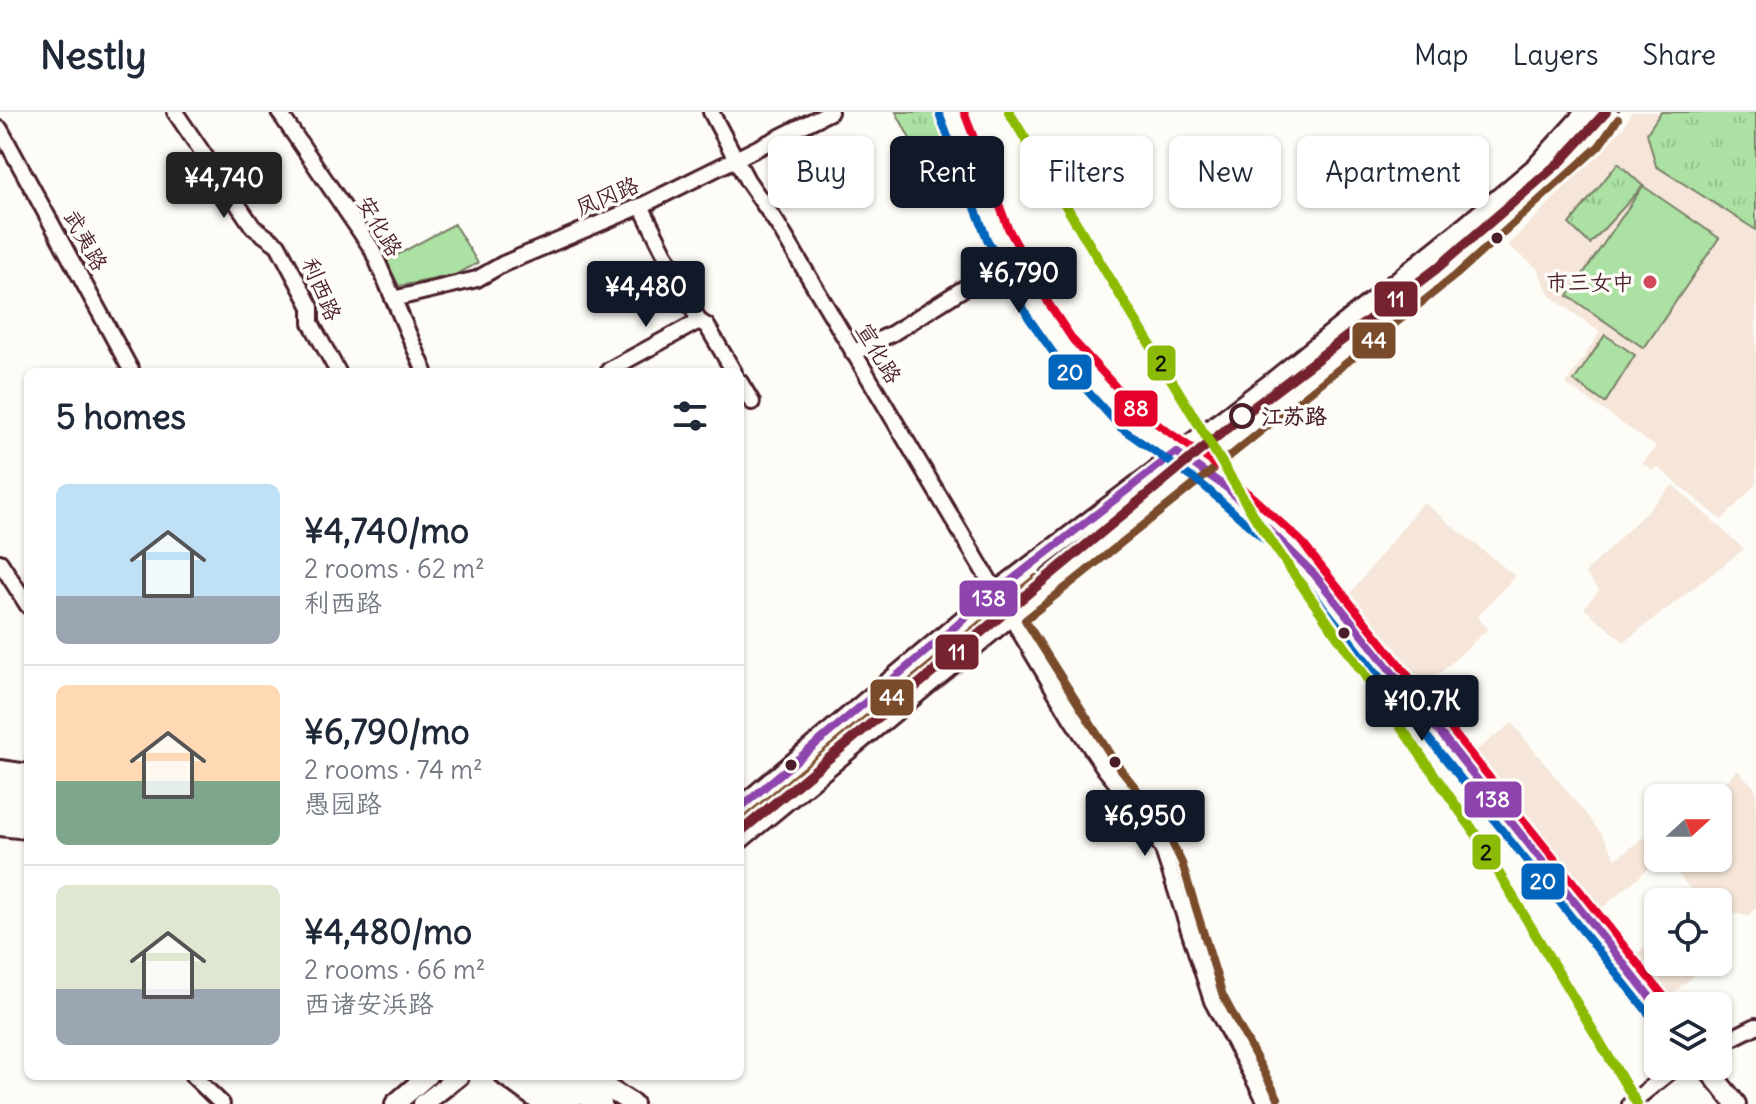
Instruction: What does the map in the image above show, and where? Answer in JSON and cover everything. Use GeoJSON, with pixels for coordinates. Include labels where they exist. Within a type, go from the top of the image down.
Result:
{"type":"FeatureCollection","features":[{"type":"Feature","properties":{"kind":"highway"},"geometry":{"type":"LineString","coordinates":[[0,789],[24,792]]}},
{"type":"Feature","properties":{"kind":"highway"},"geometry":{"type":"LineString","coordinates":[[0,810],[24,813]]}},
{"type":"Feature","properties":{"kind":"highway"},"geometry":{"type":"LineString","coordinates":[[535,1080],[569,1104]]}},
{"type":"Feature","properties":{"kind":"highway"},"geometry":{"type":"LineString","coordinates":[[567,1080],[600,1104]]}},
{"type":"Feature","properties":{"kind":"main road"},"geometry":{"type":"LineString","coordinates":[[951,112],[965,155],[1012,258],[1064,347],[1093,385],[1121,413],[1198,466],[1267,524],[1314,574],[1646,992]]}},
{"type":"Feature","properties":{"kind":"main road"},"geometry":{"type":"LineString","coordinates":[[744,805],[995,593],[1176,452],[1270,384],[1466,226],[1536,167],[1586,112]]}},
{"type":"Feature","properties":{"kind":"main road"},"geometry":{"type":"LineString","coordinates":[[744,836],[1009,617],[1493,228],[1591,137],[1608,112]]}},
{"type":"Feature","properties":{"kind":"main road"},"geometry":{"type":"LineString","coordinates":[[0,770],[24,773]]}},
{"type":"Feature","properties":{"kind":"main road"},"geometry":{"type":"LineString","coordinates":[[0,826],[24,829]]}},
{"type":"Feature","properties":{"kind":"main road"},"geometry":{"type":"LineString","coordinates":[[395,1104],[422,1080]]}},
{"type":"Feature","properties":{"kind":"main road"},"geometry":{"type":"LineString","coordinates":[[423,1104],[454,1080]]}},
{"type":"Feature","properties":{"kind":"main road"},"geometry":{"type":"LineString","coordinates":[[510,1080],[543,1104]]}},
{"type":"Feature","properties":{"kind":"main road"},"geometry":{"type":"LineString","coordinates":[[594,1080],[633,1104]]}},
{"type":"Feature","properties":{"kind":"main road"},"geometry":{"type":"LineString","coordinates":[[1716,1080],[1736,1104]]}},
{"type":"Feature","properties":{"kind":"street","name":"利西路"},"geometry":{"type":"LineString","coordinates":[[175,112],[253,227],[278,245],[311,307],[311,323],[336,368]]}},
{"type":"Feature","properties":{"kind":"street","name":"安化路"},"geometry":{"type":"LineString","coordinates":[[279,112],[366,239],[423,368]]}},
{"type":"Feature","properties":{"kind":"street","name":"宣化路"},"geometry":{"type":"LineString","coordinates":[[711,112],[735,159],[778,225],[1009,617],[1105,769],[1149,823],[1171,867],[1212,1001],[1267,1104]]}},
{"type":"Feature","properties":{"kind":"street","name":"凤冈路"},"geometry":{"type":"LineString","coordinates":[[393,299],[477,279],[503,264],[641,206],[830,112]]}},
{"type":"Feature","properties":{"kind":"street","name":"武夷路"},"geometry":{"type":"LineString","coordinates":[[0,129],[130,368]]}},
{"type":"Feature","properties":{"kind":"street"},"geometry":{"type":"LineString","coordinates":[[641,206],[699,321],[707,326],[732,368]]}},
{"type":"Feature","properties":{"kind":"street"},"geometry":{"type":"LineString","coordinates":[[853,353],[893,333],[1012,258]]}},
{"type":"Feature","properties":{"kind":"street"},"geometry":{"type":"LineString","coordinates":[[613,368],[699,321]]}},
{"type":"Feature","properties":{"kind":"street"},"geometry":{"type":"LineString","coordinates":[[744,389],[752,402]]}},
{"type":"Feature","properties":{"kind":"street"},"geometry":{"type":"LineString","coordinates":[[0,562],[24,600]]}},
{"type":"Feature","properties":{"kind":"street"},"geometry":{"type":"LineString","coordinates":[[1732,1038],[1756,1026]]}},
{"type":"Feature","properties":{"kind":"street"},"geometry":{"type":"LineString","coordinates":[[197,1080],[222,1104]]}},
{"type":"Feature","properties":{"kind":"street"},"geometry":{"type":"LineString","coordinates":[[1630,1104],[1660,1080]]}},
{"type":"Feature","properties":{"kind":"shaded area","name":"市三女中"},"geometry":{"type":"Polygon","coordinates":[[[1631,112],[1756,112],[1756,484],[1722,520],[1657,467],[1654,471],[1642,463],[1656,447],[1566,384],[1600,332],[1550,296],[1537,268],[1508,245],[1624,127],[1631,112]]]}},
{"type":"Feature","properties":{"kind":"shaded area"},"geometry":{"type":"Polygon","coordinates":[[[1673,485],[1744,549],[1624,642],[1584,608],[1599,590],[1585,573],[1673,485]]]}},
{"type":"Feature","properties":{"kind":"shaded area"},"geometry":{"type":"Polygon","coordinates":[[[1423,502],[1515,576],[1477,617],[1488,629],[1419,692],[1345,600],[1423,502]]]}},
{"type":"Feature","properties":{"kind":"shaded area"},"geometry":{"type":"Polygon","coordinates":[[[1512,723],[1604,837],[1616,859],[1644,837],[1644,872],[1595,914],[1469,756],[1512,723]]]}},
{"type":"Feature","properties":{"kind":"shaded area"},"geometry":{"type":"Polygon","coordinates":[[[1737,770],[1756,789],[1756,907],[1748,916],[1732,913],[1732,888],[1690,888],[1676,872],[1732,872],[1732,784],[1724,784],[1737,770]]]}},
{"type":"Feature","properties":{"kind":"shaded area"},"geometry":{"type":"Polygon","coordinates":[[[1644,948],[1644,975],[1630,959],[1644,948]]]}},
{"type":"Feature","properties":{"kind":"shaded area"},"geometry":{"type":"Polygon","coordinates":[[[1645,976],[1693,976],[1674,992],[1658,992],[1645,976]]]}},
{"type":"Feature","properties":{"kind":"green space"},"geometry":{"type":"Polygon","coordinates":[[[896,112],[933,112],[945,136],[908,136],[896,112]]]}},
{"type":"Feature","properties":{"kind":"green space"},"geometry":{"type":"Polygon","coordinates":[[[1661,112],[1756,112],[1756,230],[1656,166],[1647,133],[1661,112]]]}},
{"type":"Feature","properties":{"kind":"green space"},"geometry":{"type":"Polygon","coordinates":[[[1618,163],[1643,186],[1590,244],[1569,224],[1618,163]]]}},
{"type":"Feature","properties":{"kind":"green space"},"geometry":{"type":"Polygon","coordinates":[[[1643,186],[1719,238],[1644,348],[1568,296],[1643,186]]]}},
{"type":"Feature","properties":{"kind":"green space"},"geometry":{"type":"Polygon","coordinates":[[[454,224],[478,263],[455,275],[399,286],[386,261],[454,224]]]}},
{"type":"Feature","properties":{"kind":"green space"},"geometry":{"type":"Polygon","coordinates":[[[1605,335],[1635,355],[1605,403],[1574,381],[1605,335]]]}},
{"type":"Feature","properties":{"kind":"transit line","name":"88"},"geometry":{"type":"LineString","coordinates":[[964,112],[1008,228],[1049,304],[1073,340],[1137,410],[1219,467],[1300,540],[1661,992]]}},
{"type":"Feature","properties":{"kind":"transit line","name":"11"},"geometry":{"type":"LineString","coordinates":[[744,829],[1242,416],[1436,269],[1561,161],[1606,112]]}},
{"type":"Feature","properties":{"kind":"transit line","name":"20"},"geometry":{"type":"LineString","coordinates":[[940,116],[987,239],[1028,317],[1054,354],[1121,428],[1204,486],[1282,555],[1644,1008]]}},
{"type":"Feature","properties":{"kind":"transit line","name":"44"},"geometry":{"type":"LineString","coordinates":[[1278,1098],[1223,996],[1182,863],[1160,818],[1115,762],[1025,620],[1456,275],[1599,146],[1618,119]]}},
{"type":"Feature","properties":{"kind":"transit line","name":"138"},"geometry":{"type":"LineString","coordinates":[[744,805],[995,593],[1176,452],[1227,488],[1314,574],[1646,992]]}},
{"type":"Feature","properties":{"kind":"transit line","name":"44"},"geometry":{"type":"LineString","coordinates":[[748,817],[1036,578]]}},
{"type":"Feature","properties":{"kind":"metro line","name":"2"},"geometry":{"type":"LineString","coordinates":[[1009,112],[1259,524],[1473,830],[1637,1104]]}},
{"type":"Feature","properties":{"kind":"place","name":"市三女中"},"geometry":{"type":"Point","coordinates":[1650,282]}},
{"type":"Feature","properties":{"kind":"place","name":"江苏路"},"geometry":{"type":"Point","coordinates":[1242,416]}}]}
